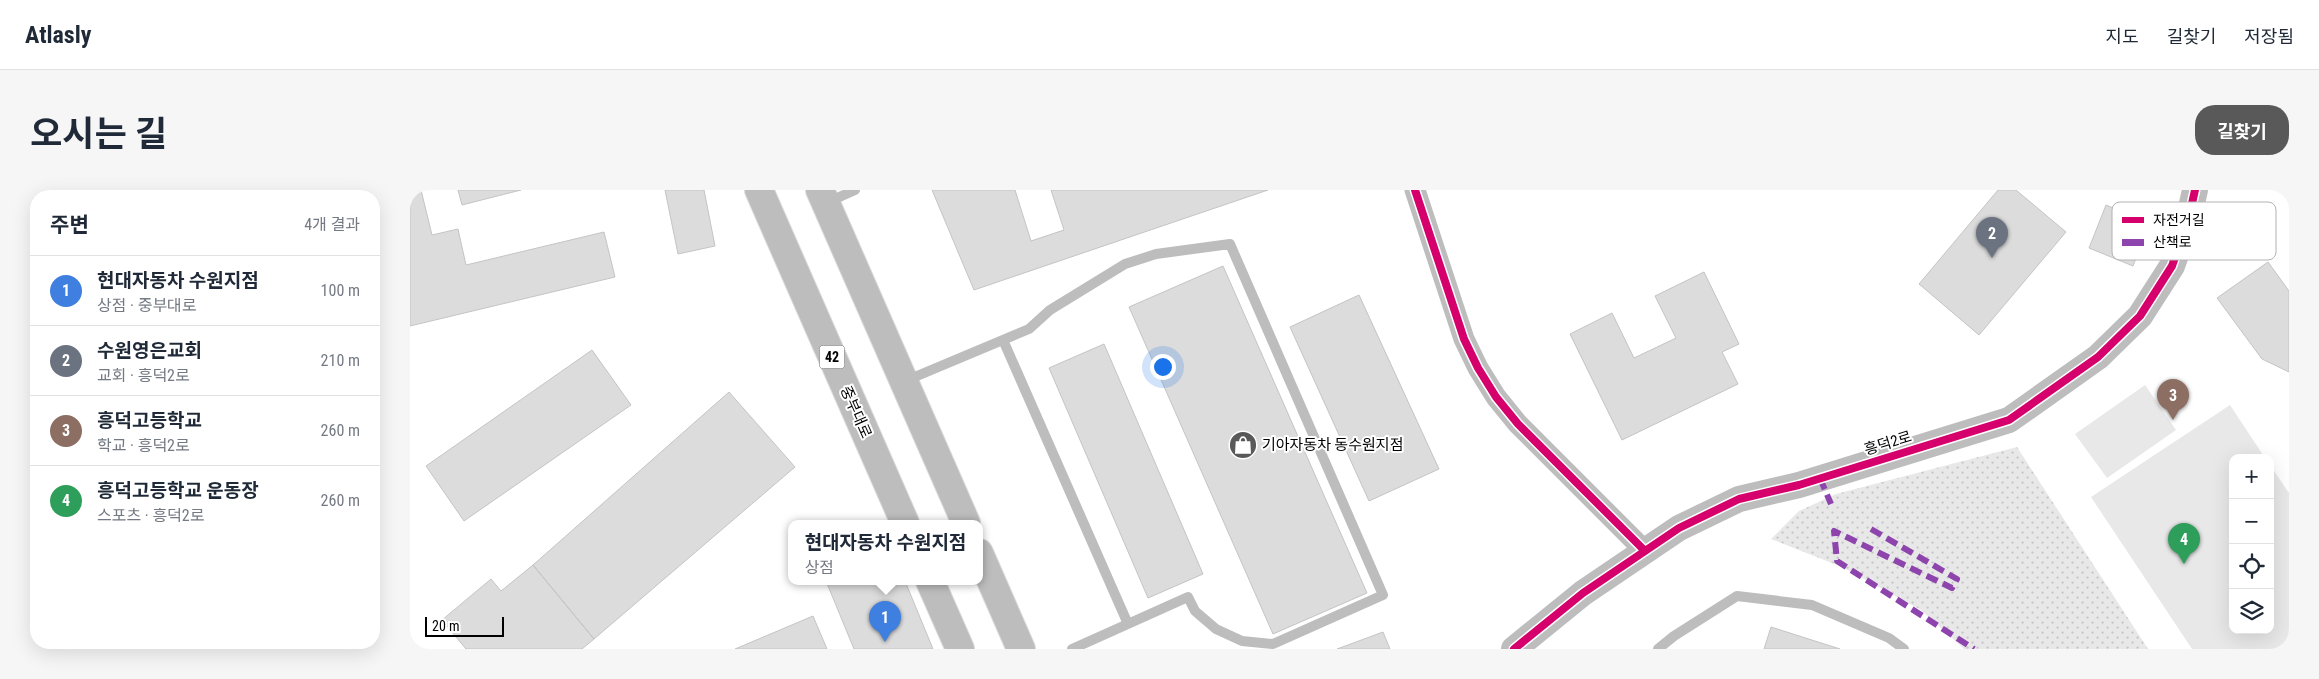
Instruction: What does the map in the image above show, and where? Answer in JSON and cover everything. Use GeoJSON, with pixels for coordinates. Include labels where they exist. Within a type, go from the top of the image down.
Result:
{"type":"FeatureCollection","features":[{"type":"Feature","properties":{"kind":"main road","name":"중부대로"},"geometry":{"type":"LineString","coordinates":[[760,190],[904,520]]}},
{"type":"Feature","properties":{"kind":"main road"},"geometry":{"type":"LineString","coordinates":[[823,196],[965,520]]}},
{"type":"Feature","properties":{"kind":"main road"},"geometry":{"type":"LineString","coordinates":[[983,562],[1021,649]]}},
{"type":"Feature","properties":{"kind":"main road"},"geometry":{"type":"LineString","coordinates":[[932,585],[960,649]]}},
{"type":"Feature","properties":{"kind":"street"},"geometry":{"type":"LineString","coordinates":[[1414,190],[1464,339],[1482,376],[1518,424],[1646,551]]}},
{"type":"Feature","properties":{"kind":"street","name":"흥덕2로"},"geometry":{"type":"LineString","coordinates":[[1514,649],[1583,593],[1679,528],[1739,499],[1799,485],[2009,420],[2098,357],[2140,316],[2174,260]]}},
{"type":"Feature","properties":{"kind":"lane"},"geometry":{"type":"LineString","coordinates":[[823,196],[855,190]]}},
{"type":"Feature","properties":{"kind":"lane"},"geometry":{"type":"LineString","coordinates":[[904,382],[1029,329],[1050,310],[1125,264],[1156,254],[1230,244],[1383,595],[1273,644],[1242,641],[1216,629],[1194,611],[1188,597],[1072,649]]}},
{"type":"Feature","properties":{"kind":"lane"},"geometry":{"type":"LineString","coordinates":[[1003,340],[1128,624]]}},
{"type":"Feature","properties":{"kind":"lane"},"geometry":{"type":"LineString","coordinates":[[1658,649],[1674,636],[1737,596],[1812,605],[1889,638],[1904,649]]}},
{"type":"Feature","properties":{"kind":"shaded area"},"geometry":{"type":"Polygon","coordinates":[[[2145,385],[2176,430],[2107,478],[2075,434],[2145,385]]]}},
{"type":"Feature","properties":{"kind":"shaded area"},"geometry":{"type":"Polygon","coordinates":[[[2230,405],[2262,454],[2229,454],[2229,634],[2274,634],[2274,471],[2289,493],[2289,649],[2192,649],[2091,497],[2230,405]]]}},
{"type":"Feature","properties":{"kind":"shaded area"},"geometry":{"type":"Polygon","coordinates":[[[2017,447],[2148,649],[1964,649],[1921,610],[1842,567],[1771,539],[1799,511],[1836,494],[2017,447]]]}},
{"type":"Feature","properties":{"kind":"building"},"geometry":{"type":"Polygon","coordinates":[[[410,190],[421,190],[432,235],[458,229],[466,265],[604,232],[615,277],[410,326],[410,190]]]}},
{"type":"Feature","properties":{"kind":"building"},"geometry":{"type":"Polygon","coordinates":[[[458,190],[521,190],[462,205],[458,190]]]}},
{"type":"Feature","properties":{"kind":"building"},"geometry":{"type":"Polygon","coordinates":[[[665,190],[704,190],[715,246],[678,254],[665,190]]]}},
{"type":"Feature","properties":{"kind":"building"},"geometry":{"type":"Polygon","coordinates":[[[932,190],[1015,190],[1031,241],[1064,230],[1051,190],[1268,190],[974,290],[932,190]]]}},
{"type":"Feature","properties":{"kind":"building"},"geometry":{"type":"Polygon","coordinates":[[[1998,190],[2016,190],[2066,232],[1979,335],[1919,284],[1998,190]]]}},
{"type":"Feature","properties":{"kind":"building"},"geometry":{"type":"Polygon","coordinates":[[[2106,205],[2112,207],[2112,257],[2089,248],[2106,205]]]}},
{"type":"Feature","properties":{"kind":"building"},"geometry":{"type":"Polygon","coordinates":[[[2118,260],[2135,260],[2133,266],[2118,260]]]}},
{"type":"Feature","properties":{"kind":"building"},"geometry":{"type":"Polygon","coordinates":[[[2268,262],[2289,291],[2289,372],[2262,359],[2217,298],[2268,262]]]}},
{"type":"Feature","properties":{"kind":"building"},"geometry":{"type":"Polygon","coordinates":[[[1223,266],[1367,593],[1273,634],[1129,307],[1223,266]]]}},
{"type":"Feature","properties":{"kind":"building"},"geometry":{"type":"Polygon","coordinates":[[[1704,272],[1739,344],[1722,352],[1738,384],[1622,440],[1570,334],[1612,313],[1634,358],[1676,338],[1655,296],[1704,272]]]}},
{"type":"Feature","properties":{"kind":"building"},"geometry":{"type":"Polygon","coordinates":[[[1359,295],[1439,469],[1369,501],[1290,327],[1359,295]]]}},
{"type":"Feature","properties":{"kind":"building"},"geometry":{"type":"Polygon","coordinates":[[[1104,344],[1203,574],[1148,598],[1049,368],[1104,344]]]}},
{"type":"Feature","properties":{"kind":"building"},"geometry":{"type":"Polygon","coordinates":[[[592,350],[631,405],[464,521],[426,466],[592,350]]]}},
{"type":"Feature","properties":{"kind":"building"},"geometry":{"type":"Polygon","coordinates":[[[729,392],[795,467],[594,639],[533,565],[729,392]]]}},
{"type":"Feature","properties":{"kind":"building"},"geometry":{"type":"Polygon","coordinates":[[[533,565],[594,639],[582,649],[466,649],[442,620],[491,579],[501,591],[533,565]]]}},
{"type":"Feature","properties":{"kind":"building"},"geometry":{"type":"Polygon","coordinates":[[[828,585],[907,585],[933,649],[854,649],[828,585]]]}},
{"type":"Feature","properties":{"kind":"building"},"geometry":{"type":"Polygon","coordinates":[[[813,616],[827,649],[735,649],[813,616]]]}},
{"type":"Feature","properties":{"kind":"building"},"geometry":{"type":"Polygon","coordinates":[[[1771,627],[1840,649],[1764,649],[1771,627]]]}},
{"type":"Feature","properties":{"kind":"building"},"geometry":{"type":"Polygon","coordinates":[[[1383,632],[1390,649],[1337,649],[1383,632]]]}},
{"type":"Feature","properties":{"kind":"marked path"},"geometry":{"type":"LineString","coordinates":[[1820,478],[1831,504]]}},
{"type":"Feature","properties":{"kind":"marked path"},"geometry":{"type":"LineString","coordinates":[[1871,529],[1957,579],[1952,588],[1834,531],[1837,561],[1974,649]]}},
{"type":"Feature","properties":{"kind":"cycle path"},"geometry":{"type":"LineString","coordinates":[[1415,190],[1464,339],[1478,368],[1496,397],[1518,424],[1645,551]]}},
{"type":"Feature","properties":{"kind":"cycle path"},"geometry":{"type":"LineString","coordinates":[[2192,202],[2195,190]]}},
{"type":"Feature","properties":{"kind":"cycle path"},"geometry":{"type":"LineString","coordinates":[[1514,649],[1583,593],[1679,528],[1739,499],[1799,485],[2009,420],[2098,357],[2140,316],[2174,260]]}},
{"type":"Feature","properties":{"kind":"place","name":"수원영은교회"},"geometry":{"type":"Point","coordinates":[1992,258]}},
{"type":"Feature","properties":{"kind":"place","name":"흥덕고등학교"},"geometry":{"type":"Point","coordinates":[2173,420]}},
{"type":"Feature","properties":{"kind":"place","name":"기아자동차 동수원지점"},"geometry":{"type":"Point","coordinates":[1243,445]}},
{"type":"Feature","properties":{"kind":"place","name":"흥덕고등학교 운동장"},"geometry":{"type":"Point","coordinates":[2184,564]}},
{"type":"Feature","properties":{"kind":"place","name":"현대자동차 수원지점"},"geometry":{"type":"Point","coordinates":[885,642]}}]}
